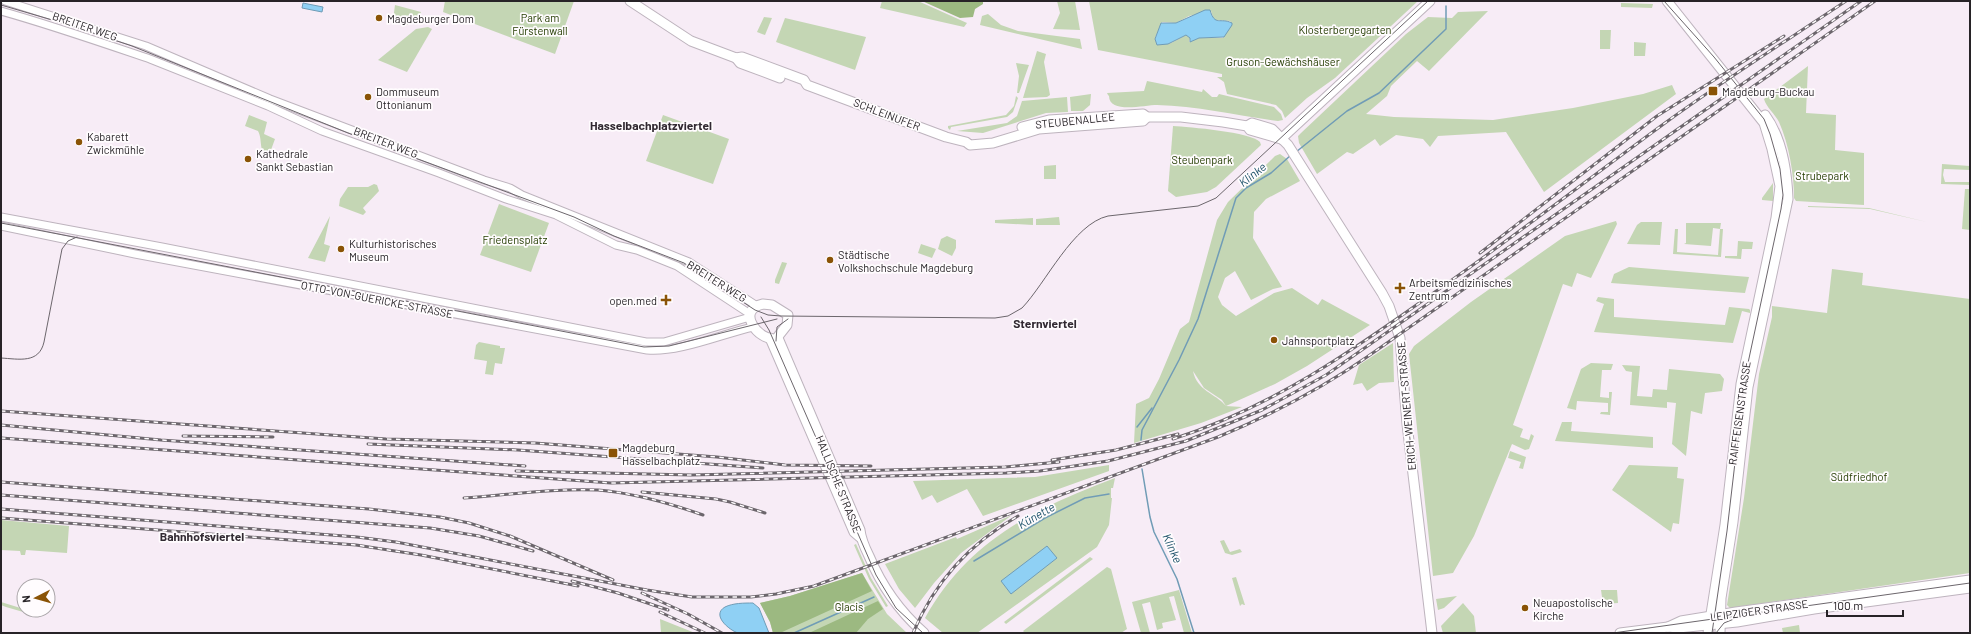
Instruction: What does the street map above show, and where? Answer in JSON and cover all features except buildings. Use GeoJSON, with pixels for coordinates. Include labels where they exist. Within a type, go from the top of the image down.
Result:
{"type":"FeatureCollection","features":[{"type":"Feature","properties":{"kind":"main road","name":"SCHLEINUFER"},"geometry":{"type":"LineString","coordinates":[[630,1],[691,41],[736,58],[742,57],[804,80],[807,85],[946,137],[966,142],[970,145],[981,142]]}},
{"type":"Feature","properties":{"kind":"main road"},"geometry":{"type":"LineString","coordinates":[[1281,139],[1430,1]]}},
{"type":"Feature","properties":{"kind":"main road"},"geometry":{"type":"LineString","coordinates":[[1667,1],[1764,123],[1778,175],[1783,209]]}},
{"type":"Feature","properties":{"kind":"main road","name":"STEUBENALLEE"},"geometry":{"type":"LineString","coordinates":[[981,142],[993,143],[1038,129],[1143,122],[1147,117],[1201,118],[1247,126],[1252,123],[1268,127],[1281,139]]}},
{"type":"Feature","properties":{"kind":"main road","name":"ERICH-WEINERT-STRASSE"},"geometry":{"type":"LineString","coordinates":[[1281,139],[1293,153],[1382,292],[1389,306],[1400,338],[1407,424],[1432,633]]}},
{"type":"Feature","properties":{"kind":"main road","name":"RAIFFEISENSTRASSE"},"geometry":{"type":"LineString","coordinates":[[1720,622],[1748,387],[1771,283],[1783,209]]}},
{"type":"Feature","properties":{"kind":"main road","name":"RAIFFEISENSTRASSE"},"geometry":{"type":"LineString","coordinates":[[1709,623],[1725,525],[1744,370],[1783,209]]}},
{"type":"Feature","properties":{"kind":"main road"},"geometry":{"type":"LineString","coordinates":[[771,305],[788,314],[788,323],[774,338],[753,327],[750,316],[757,306],[771,305]]}},
{"type":"Feature","properties":{"kind":"main road","name":"HALLISCHE STRASSE"},"geometry":{"type":"LineString","coordinates":[[774,338],[860,530],[861,538],[877,574],[887,592],[902,612],[924,633]]}},
{"type":"Feature","properties":{"kind":"main road","name":"LEIPZIGER STRASSE"},"geometry":{"type":"LineString","coordinates":[[1720,622],[1800,604],[1970,580]]}},
{"type":"Feature","properties":{"kind":"main road","name":"LEIPZIGER STRASSE"},"geometry":{"type":"LineString","coordinates":[[1620,633],[1668,626],[1678,628],[1970,588]]}},
{"type":"Feature","properties":{"kind":"street","name":"BREITER WEG"},"geometry":{"type":"LineString","coordinates":[[5,1],[62,18],[115,38],[127,39],[190,64],[200,70],[270,99],[478,178],[517,190],[522,194],[689,262],[757,306]]}},
{"type":"Feature","properties":{"kind":"street","name":"BREITER WEG"},"geometry":{"type":"LineString","coordinates":[[1,11],[58,27],[133,55],[150,59],[356,144],[395,156],[506,199],[563,218],[616,245],[640,251],[679,267],[750,316]]}},
{"type":"Feature","properties":{"kind":"street","name":"OTTO-VON-GUERICKE-STRASSE"},"geometry":{"type":"LineString","coordinates":[[1,217],[158,246],[643,342],[664,342],[750,316]]}},
{"type":"Feature","properties":{"kind":"street","name":"OTTO-VON-GUERICKE-STRASSE"},"geometry":{"type":"LineString","coordinates":[[1,226],[128,252],[648,350],[665,350],[753,327]]}},
{"type":"Feature","properties":{"kind":"green space","name":"Park am Fürstenwall"},"geometry":{"type":"Polygon","coordinates":[[[445,1],[574,1],[555,54],[443,12],[445,1]]]}},
{"type":"Feature","properties":{"kind":"green space"},"geometry":{"type":"Polygon","coordinates":[[[882,1],[918,1],[967,23],[964,27],[880,8],[882,1]]]}},
{"type":"Feature","properties":{"kind":"green space"},"geometry":{"type":"Polygon","coordinates":[[[922,1],[983,1],[983,4],[975,9],[973,17],[960,18],[922,1]]]}},
{"type":"Feature","properties":{"kind":"green space"},"geometry":{"type":"Polygon","coordinates":[[[1057,1],[1075,1],[1080,30],[1053,29],[1060,13],[1057,1]]]}},
{"type":"Feature","properties":{"kind":"green space","name":"Klosterbergegarten"},"geometry":{"type":"Polygon","coordinates":[[[1089,1],[1418,1],[1335,78],[1307,98],[1285,118],[1282,111],[1276,105],[1227,94],[1224,82],[1217,77],[1222,77],[1222,74],[1098,50],[1089,1]],[[1211,11],[1189,16],[1176,23],[1162,22],[1155,38],[1157,45],[1171,43],[1186,35],[1190,38],[1189,42],[1199,38],[1223,38],[1232,24],[1230,21],[1214,20],[1211,11]]]}},
{"type":"Feature","properties":{"kind":"green space"},"geometry":{"type":"Polygon","coordinates":[[[1621,3],[1653,4],[1652,8],[1621,7],[1621,3]]]}},
{"type":"Feature","properties":{"kind":"green space"},"geometry":{"type":"Polygon","coordinates":[[[395,5],[421,12],[407,25],[401,21],[393,20],[395,5]]]}},
{"type":"Feature","properties":{"kind":"green space"},"geometry":{"type":"Polygon","coordinates":[[[1488,11],[1429,71],[1417,61],[1391,86],[1387,96],[1366,114],[1394,117],[1493,120],[1573,108],[1643,94],[1672,85],[1676,94],[1544,192],[1506,132],[1438,136],[1430,147],[1423,139],[1396,135],[1380,146],[1375,139],[1353,154],[1347,152],[1317,174],[1299,143],[1298,136],[1301,133],[1406,34],[1428,17],[1452,18],[1458,12],[1488,11]]]}},
{"type":"Feature","properties":{"kind":"green space"},"geometry":{"type":"Polygon","coordinates":[[[988,14],[1001,25],[1018,31],[1080,39],[1082,49],[980,25],[982,16],[988,14]]]}},
{"type":"Feature","properties":{"kind":"green space"},"geometry":{"type":"Polygon","coordinates":[[[764,17],[772,18],[765,35],[757,32],[764,17]]]}},
{"type":"Feature","properties":{"kind":"green space"},"geometry":{"type":"Polygon","coordinates":[[[785,18],[866,37],[855,70],[776,42],[785,18]]]}},
{"type":"Feature","properties":{"kind":"green space"},"geometry":{"type":"Polygon","coordinates":[[[428,27],[432,29],[407,72],[378,60],[416,29],[428,27]]]}},
{"type":"Feature","properties":{"kind":"green space"},"geometry":{"type":"Polygon","coordinates":[[[1600,30],[1611,30],[1610,49],[1600,49],[1600,30]]]}},
{"type":"Feature","properties":{"kind":"green space"},"geometry":{"type":"Polygon","coordinates":[[[1634,42],[1646,43],[1645,56],[1634,56],[1634,42]]]}},
{"type":"Feature","properties":{"kind":"green space"},"geometry":{"type":"Polygon","coordinates":[[[1037,51],[1046,54],[1044,62],[1050,95],[1047,97],[1023,98],[1037,51]]]}},
{"type":"Feature","properties":{"kind":"green space"},"geometry":{"type":"Polygon","coordinates":[[[1016,63],[1029,65],[1019,93],[1017,93],[1019,76],[1016,63]]]}},
{"type":"Feature","properties":{"kind":"green space","name":"Strubepark"},"geometry":{"type":"Polygon","coordinates":[[[1808,66],[1806,113],[1836,115],[1835,150],[1864,153],[1864,205],[1796,201],[1794,198],[1792,170],[1786,140],[1779,122],[1764,99],[1808,66]]]}},
{"type":"Feature","properties":{"kind":"green space"},"geometry":{"type":"Polygon","coordinates":[[[1147,81],[1202,92],[1203,89],[1212,97],[1217,97],[1219,94],[1274,107],[1281,114],[1283,120],[1278,121],[1203,109],[1172,106],[1157,105],[1121,107],[1111,102],[1107,93],[1144,91],[1147,81]]]}},
{"type":"Feature","properties":{"kind":"green space"},"geometry":{"type":"Polygon","coordinates":[[[1091,94],[1090,105],[1083,111],[1071,111],[1070,97],[1091,94]]]}},
{"type":"Feature","properties":{"kind":"green space"},"geometry":{"type":"Polygon","coordinates":[[[1016,96],[1018,98],[1013,112],[1007,117],[951,127],[950,130],[948,128],[948,126],[1006,115],[1014,106],[1016,96]]]}},
{"type":"Feature","properties":{"kind":"green space"},"geometry":{"type":"Polygon","coordinates":[[[1067,97],[1068,112],[1046,113],[983,133],[957,131],[1007,123],[1017,116],[1022,101],[1067,97]]]}},
{"type":"Feature","properties":{"kind":"green space"},"geometry":{"type":"Polygon","coordinates":[[[249,115],[267,122],[264,134],[275,139],[268,158],[263,152],[258,131],[245,126],[249,115]]]}},
{"type":"Feature","properties":{"kind":"green space"},"geometry":{"type":"Polygon","coordinates":[[[663,115],[729,139],[713,184],[646,161],[663,115]]]}},
{"type":"Feature","properties":{"kind":"green space","name":"Steubenpark"},"geometry":{"type":"Polygon","coordinates":[[[1173,126],[1245,135],[1254,138],[1260,142],[1261,145],[1216,187],[1207,192],[1176,197],[1168,191],[1173,126]]]}},
{"type":"Feature","properties":{"kind":"green space"},"geometry":{"type":"Polygon","coordinates":[[[1280,154],[1287,159],[1300,181],[1266,199],[1254,212],[1253,238],[1282,287],[1273,289],[1251,300],[1235,271],[1225,278],[1218,297],[1222,305],[1236,316],[1274,293],[1292,288],[1318,305],[1322,299],[1370,325],[1307,366],[1275,384],[1226,406],[1242,407],[1201,423],[1134,443],[1136,404],[1149,398],[1159,379],[1180,329],[1189,322],[1217,220],[1228,202],[1275,156],[1280,154]],[[1193,371],[1198,383],[1202,387],[1222,402],[1226,406],[1222,400],[1204,388],[1193,371]]]}},
{"type":"Feature","properties":{"kind":"green space"},"geometry":{"type":"Polygon","coordinates":[[[1942,164],[1970,166],[1970,170],[1944,169],[1943,175],[1945,182],[1970,182],[1970,185],[1941,184],[1942,164]]]}},
{"type":"Feature","properties":{"kind":"green space"},"geometry":{"type":"Polygon","coordinates":[[[1056,165],[1056,179],[1044,179],[1044,166],[1056,165]]]}},
{"type":"Feature","properties":{"kind":"green space"},"geometry":{"type":"Polygon","coordinates":[[[1773,183],[1773,201],[1762,200],[1762,198],[1773,183]]]}},
{"type":"Feature","properties":{"kind":"green space"},"geometry":{"type":"Polygon","coordinates":[[[374,184],[377,185],[379,191],[363,208],[366,212],[363,215],[339,206],[340,199],[348,187],[368,187],[374,184]]]}},
{"type":"Feature","properties":{"kind":"green space"},"geometry":{"type":"Polygon","coordinates":[[[1965,189],[1970,189],[1970,230],[1962,229],[1965,189]]]}},
{"type":"Feature","properties":{"kind":"green space","name":"Friedensplatz"},"geometry":{"type":"Polygon","coordinates":[[[499,204],[549,223],[531,272],[480,255],[499,204]]]}},
{"type":"Feature","properties":{"kind":"green space"},"geometry":{"type":"Polygon","coordinates":[[[1808,206],[1869,208],[1927,222],[1870,209],[1808,206]]]}},
{"type":"Feature","properties":{"kind":"green space"},"geometry":{"type":"Polygon","coordinates":[[[330,216],[324,244],[330,246],[325,262],[308,258],[330,216]]]}},
{"type":"Feature","properties":{"kind":"green space"},"geometry":{"type":"Polygon","coordinates":[[[1059,217],[1060,225],[1036,225],[1036,219],[1059,217]]]}},
{"type":"Feature","properties":{"kind":"green space"},"geometry":{"type":"Polygon","coordinates":[[[1033,218],[1033,225],[995,223],[995,220],[1033,218]]]}},
{"type":"Feature","properties":{"kind":"green space"},"geometry":{"type":"Polygon","coordinates":[[[1616,221],[1617,224],[1591,278],[1577,273],[1572,287],[1563,284],[1513,425],[1523,429],[1520,437],[1529,440],[1531,434],[1534,436],[1529,449],[1525,450],[1512,444],[1474,536],[1453,573],[1433,576],[1409,354],[1414,346],[1471,302],[1565,236],[1616,221]]]}},
{"type":"Feature","properties":{"kind":"green space"},"geometry":{"type":"Polygon","coordinates":[[[1641,222],[1662,222],[1660,245],[1627,244],[1637,225],[1641,222]]]}},
{"type":"Feature","properties":{"kind":"green space"},"geometry":{"type":"Polygon","coordinates":[[[1686,223],[1721,223],[1720,229],[1713,228],[1711,246],[1684,244],[1686,243],[1686,223]]]}},
{"type":"Feature","properties":{"kind":"green space"},"geometry":{"type":"Polygon","coordinates":[[[1675,229],[1678,229],[1677,252],[1718,255],[1720,229],[1723,229],[1721,257],[1673,254],[1675,229]]]}},
{"type":"Feature","properties":{"kind":"green space"},"geometry":{"type":"Polygon","coordinates":[[[947,236],[956,240],[956,248],[952,256],[938,249],[941,239],[947,236]]]}},
{"type":"Feature","properties":{"kind":"green space"},"geometry":{"type":"Polygon","coordinates":[[[1738,241],[1753,242],[1752,249],[1742,249],[1741,259],[1725,258],[1725,256],[1737,256],[1738,241]]]}},
{"type":"Feature","properties":{"kind":"green space"},"geometry":{"type":"Polygon","coordinates":[[[921,244],[936,249],[932,258],[918,253],[921,244]]]}},
{"type":"Feature","properties":{"kind":"green space"},"geometry":{"type":"Polygon","coordinates":[[[782,262],[787,263],[779,284],[775,283],[775,280],[782,262]]]}},
{"type":"Feature","properties":{"kind":"green space"},"geometry":{"type":"Polygon","coordinates":[[[1629,267],[1749,277],[1745,293],[1611,283],[1614,274],[1629,267]]]}},
{"type":"Feature","properties":{"kind":"green space","name":"Südfriedhof"},"geometry":{"type":"Polygon","coordinates":[[[1832,269],[1863,273],[1862,285],[1970,299],[1970,573],[1730,608],[1727,605],[1744,498],[1759,374],[1772,317],[1772,306],[1827,313],[1832,269]]]}},
{"type":"Feature","properties":{"kind":"green space"},"geometry":{"type":"Polygon","coordinates":[[[1598,297],[1614,299],[1614,317],[1725,325],[1729,307],[1749,309],[1750,313],[1742,311],[1733,343],[1594,332],[1604,304],[1596,301],[1598,297]]]}},
{"type":"Feature","properties":{"kind":"green space"},"geometry":{"type":"Polygon","coordinates":[[[479,342],[505,348],[502,364],[495,363],[493,375],[485,374],[487,361],[474,359],[476,345],[479,342]]]}},
{"type":"Feature","properties":{"kind":"green space"},"geometry":{"type":"Polygon","coordinates":[[[1393,343],[1394,382],[1379,383],[1367,391],[1362,383],[1353,385],[1359,365],[1393,343]]]}},
{"type":"Feature","properties":{"kind":"green space"},"geometry":{"type":"Polygon","coordinates":[[[1591,363],[1613,364],[1611,370],[1602,370],[1600,397],[1609,398],[1609,392],[1612,392],[1610,415],[1600,414],[1601,412],[1608,412],[1608,403],[1577,401],[1576,410],[1567,408],[1581,369],[1591,363]]]}},
{"type":"Feature","properties":{"kind":"green space"},"geometry":{"type":"Polygon","coordinates":[[[1622,365],[1640,366],[1637,396],[1652,397],[1653,389],[1667,390],[1669,369],[1720,374],[1724,379],[1722,391],[1705,393],[1702,414],[1691,411],[1686,456],[1672,444],[1676,403],[1667,402],[1667,408],[1630,405],[1632,372],[1626,371],[1622,365]]]}},
{"type":"Feature","properties":{"kind":"green space"},"geometry":{"type":"Polygon","coordinates":[[[1562,422],[1572,422],[1571,431],[1653,437],[1653,448],[1555,441],[1562,422]]]}},
{"type":"Feature","properties":{"kind":"green space"},"geometry":{"type":"Polygon","coordinates":[[[1510,451],[1526,457],[1523,469],[1519,468],[1521,462],[1508,458],[1510,451]]]}},
{"type":"Feature","properties":{"kind":"green space"},"geometry":{"type":"Polygon","coordinates":[[[1109,465],[1109,471],[983,516],[967,489],[937,503],[932,495],[922,500],[913,481],[1035,477],[1109,465]]]}},
{"type":"Feature","properties":{"kind":"green space"},"geometry":{"type":"Polygon","coordinates":[[[1629,465],[1678,467],[1677,478],[1684,479],[1679,524],[1673,523],[1671,532],[1612,490],[1629,465]]]}},
{"type":"Feature","properties":{"kind":"green space"},"geometry":{"type":"Polygon","coordinates":[[[1115,478],[1113,488],[1111,488],[1112,498],[1109,525],[1097,547],[977,633],[943,633],[925,618],[942,591],[962,567],[983,547],[1006,530],[1058,502],[1115,478]]]}},
{"type":"Feature","properties":{"kind":"green space"},"geometry":{"type":"Polygon","coordinates":[[[1012,515],[961,553],[934,583],[915,608],[899,589],[885,564],[956,537],[957,539],[1012,515]]]}},
{"type":"Feature","properties":{"kind":"green space"},"geometry":{"type":"Polygon","coordinates":[[[1,520],[69,526],[67,553],[26,550],[25,555],[21,555],[20,551],[1,550],[1,520]]]}},
{"type":"Feature","properties":{"kind":"green space"},"geometry":{"type":"Polygon","coordinates":[[[1224,540],[1230,552],[1240,549],[1242,552],[1232,555],[1225,553],[1220,541],[1224,540]]]}},
{"type":"Feature","properties":{"kind":"green space"},"geometry":{"type":"Polygon","coordinates":[[[856,544],[871,578],[888,606],[886,607],[869,579],[854,545],[856,544]]]}},
{"type":"Feature","properties":{"kind":"green space"},"geometry":{"type":"Polygon","coordinates":[[[1090,557],[1093,559],[1006,624],[1004,622],[1090,557]]]}},
{"type":"Feature","properties":{"kind":"green space"},"geometry":{"type":"Polygon","coordinates":[[[1107,567],[1111,569],[1127,629],[1121,633],[1025,633],[1023,631],[1107,567]]]}},
{"type":"Feature","properties":{"kind":"green space","name":"Glacis"},"geometry":{"type":"Polygon","coordinates":[[[862,573],[887,614],[907,633],[773,633],[770,622],[760,603],[790,596],[862,573]]]}},
{"type":"Feature","properties":{"kind":"green space"},"geometry":{"type":"Polygon","coordinates":[[[862,573],[872,591],[780,633],[773,633],[770,622],[760,603],[790,596],[862,573]]]}},
{"type":"Feature","properties":{"kind":"green space"},"geometry":{"type":"Polygon","coordinates":[[[1236,577],[1245,605],[1242,604],[1240,606],[1232,578],[1236,577]]]}},
{"type":"Feature","properties":{"kind":"green space"},"geometry":{"type":"Polygon","coordinates":[[[1179,590],[1192,633],[1184,633],[1174,596],[1169,597],[1176,620],[1162,623],[1163,628],[1157,630],[1150,602],[1142,604],[1150,633],[1141,633],[1132,602],[1179,590]]]}},
{"type":"Feature","properties":{"kind":"green space"},"geometry":{"type":"Polygon","coordinates":[[[1601,590],[1617,590],[1618,603],[1603,604],[1601,590]]]}},
{"type":"Feature","properties":{"kind":"green space"},"geometry":{"type":"Polygon","coordinates":[[[1457,596],[1444,608],[1438,610],[1436,599],[1457,596]]]}},
{"type":"Feature","properties":{"kind":"green space"},"geometry":{"type":"Polygon","coordinates":[[[878,601],[883,609],[868,619],[856,633],[809,633],[878,601]]]}},
{"type":"Feature","properties":{"kind":"green space"},"geometry":{"type":"Polygon","coordinates":[[[1,602],[16,607],[16,610],[6,607],[1,605],[1,602]]]}},
{"type":"Feature","properties":{"kind":"green space"},"geometry":{"type":"Polygon","coordinates":[[[1463,603],[1474,616],[1476,633],[1443,633],[1441,626],[1463,603]]]}},
{"type":"Feature","properties":{"kind":"green space"},"geometry":{"type":"Polygon","coordinates":[[[660,619],[695,633],[661,633],[660,619]]]}},
{"type":"Feature","properties":{"kind":"green space"},"geometry":{"type":"Polygon","coordinates":[[[1799,625],[1800,633],[1783,633],[1782,628],[1799,625]]]}},
{"type":"Feature","properties":{"kind":"water"},"geometry":{"type":"Polygon","coordinates":[[[303,3],[323,7],[322,12],[302,8],[303,3]]]}},
{"type":"Feature","properties":{"kind":"water"},"geometry":{"type":"Polygon","coordinates":[[[1205,10],[1210,10],[1214,18],[1218,21],[1228,21],[1232,23],[1224,37],[1199,38],[1190,42],[1190,38],[1186,35],[1168,44],[1157,45],[1155,39],[1161,23],[1176,23],[1205,10]]]}},
{"type":"Feature","properties":{"kind":"water"},"geometry":{"type":"Polygon","coordinates":[[[1047,546],[1057,558],[1011,594],[1001,581],[1047,546]]]}},
{"type":"Feature","properties":{"kind":"water"},"geometry":{"type":"Polygon","coordinates":[[[742,603],[753,603],[759,608],[769,633],[738,633],[730,629],[723,622],[720,614],[721,610],[725,607],[742,603]]]}},
{"type":"Feature","properties":{"kind":"waterway","name":"Klinke"},"geometry":{"type":"LineString","coordinates":[[1296,152],[1347,111],[1379,93],[1446,29],[1446,6]]}},
{"type":"Feature","properties":{"kind":"waterway","name":"Klinke"},"geometry":{"type":"LineString","coordinates":[[1141,440],[1142,430],[1179,360],[1198,319],[1236,198],[1246,188],[1271,173],[1291,155]]}},
{"type":"Feature","properties":{"kind":"waterway","name":"Klinke"},"geometry":{"type":"LineString","coordinates":[[1137,427],[1152,408]]}},
{"type":"Feature","properties":{"kind":"waterway","name":"Klinke"},"geometry":{"type":"LineString","coordinates":[[1142,469],[1154,532],[1177,579],[1194,633]]}},
{"type":"Feature","properties":{"kind":"waterway","name":"Künette"},"geometry":{"type":"LineString","coordinates":[[974,561],[1045,518],[1085,498],[1109,494]]}},
{"type":"Feature","properties":{"kind":"waterway","name":"Künette"},"geometry":{"type":"LineString","coordinates":[[794,633],[874,597]]}},
{"type":"Feature","properties":{"kind":"tram line"},"geometry":{"type":"LineString","coordinates":[[1,5],[66,24],[132,46],[348,133],[574,217],[614,236],[684,263],[755,310],[768,315],[995,318],[1008,316],[1022,308],[1072,242],[1083,230],[1095,221],[1108,216],[1198,206],[1216,198],[1428,1]]}},
{"type":"Feature","properties":{"kind":"tram line"},"geometry":{"type":"LineString","coordinates":[[1664,1],[1714,57],[1764,119],[1780,169],[1783,195],[1745,377],[1727,531],[1712,633]]}},
{"type":"Feature","properties":{"kind":"tram line"},"geometry":{"type":"LineString","coordinates":[[1,223],[644,347],[669,346],[777,319]]}},
{"type":"Feature","properties":{"kind":"tram line"},"geometry":{"type":"LineString","coordinates":[[1,358],[27,359],[38,354],[44,342],[62,249],[68,241],[77,237]]}},
{"type":"Feature","properties":{"kind":"tram line"},"geometry":{"type":"LineString","coordinates":[[761,317],[769,330],[876,575],[896,608],[923,633]]}},
{"type":"Feature","properties":{"kind":"tram line"},"geometry":{"type":"LineString","coordinates":[[776,341],[777,327],[788,319]]}},
{"type":"Feature","properties":{"kind":"tram line"},"geometry":{"type":"LineString","coordinates":[[1613,633],[1970,583]]}},
{"type":"Feature","properties":{"kind":"tram line"},"geometry":{"type":"LineString","coordinates":[[1716,633],[1724,623],[1734,619]]}},
{"type":"Feature","properties":{"kind":"railway"},"geometry":{"type":"LineString","coordinates":[[1173,439],[1214,424],[1253,407],[1326,366],[1396,320],[1491,252],[1687,107],[1846,1]]}},
{"type":"Feature","properties":{"kind":"railway"},"geometry":{"type":"LineString","coordinates":[[1,438],[611,483],[1006,473],[1040,471],[1108,461],[1186,441],[1262,410],[1326,375],[1861,1]]}},
{"type":"Feature","properties":{"kind":"railway"},"geometry":{"type":"LineString","coordinates":[[1,509],[357,537],[396,542],[647,590],[692,597],[751,597],[776,594],[814,586],[1218,437],[1276,411],[1313,391],[1367,357],[1875,1]]}},
{"type":"Feature","properties":{"kind":"railway"},"geometry":{"type":"LineString","coordinates":[[1480,253],[1657,116],[1784,36]]}},
{"type":"Feature","properties":{"kind":"railway"},"geometry":{"type":"LineString","coordinates":[[1,411],[386,439],[535,443],[717,457],[785,465],[871,466]]}},
{"type":"Feature","properties":{"kind":"railway"},"geometry":{"type":"LineString","coordinates":[[1,425],[161,440],[525,466]]}},
{"type":"Feature","properties":{"kind":"railway"},"geometry":{"type":"LineString","coordinates":[[1052,460],[1116,450],[1178,434]]}},
{"type":"Feature","properties":{"kind":"railway"},"geometry":{"type":"LineString","coordinates":[[183,436],[273,437]]}},
{"type":"Feature","properties":{"kind":"railway"},"geometry":{"type":"LineString","coordinates":[[368,444],[518,450],[763,468]]}},
{"type":"Feature","properties":{"kind":"railway"},"geometry":{"type":"LineString","coordinates":[[516,471],[691,475],[1005,467],[1059,462]]}},
{"type":"Feature","properties":{"kind":"railway"},"geometry":{"type":"LineString","coordinates":[[1,482],[369,509],[440,517],[469,523],[510,536],[613,580]]}},
{"type":"Feature","properties":{"kind":"railway"},"geometry":{"type":"LineString","coordinates":[[464,498],[548,491],[598,490],[625,493],[651,499],[703,515]]}},
{"type":"Feature","properties":{"kind":"railway"},"geometry":{"type":"LineString","coordinates":[[642,492],[716,499],[765,513]]}},
{"type":"Feature","properties":{"kind":"railway"},"geometry":{"type":"LineString","coordinates":[[1,495],[430,528],[479,536],[533,551]]}},
{"type":"Feature","properties":{"kind":"railway"},"geometry":{"type":"LineString","coordinates":[[913,633],[932,597],[955,566],[984,539],[1018,516]]}},
{"type":"Feature","properties":{"kind":"railway"},"geometry":{"type":"LineString","coordinates":[[1,518],[356,545],[421,555],[578,586]]}},
{"type":"Feature","properties":{"kind":"railway"},"geometry":{"type":"LineString","coordinates":[[572,581],[618,593],[668,610]]}},
{"type":"Feature","properties":{"kind":"railway"},"geometry":{"type":"LineString","coordinates":[[642,593],[688,614],[722,633]]}},
{"type":"Feature","properties":{"kind":"railway"},"geometry":{"type":"LineString","coordinates":[[660,612],[705,633]]}},
{"type":"Feature","properties":{"kind":"place","name":"Magdeburger Dom"},"geometry":{"type":"Point","coordinates":[379,18]}},
{"type":"Feature","properties":{"kind":"place","name":"Magdeburg-Buckau"},"geometry":{"type":"Point","coordinates":[1713,91]}},
{"type":"Feature","properties":{"kind":"place","name":"Dommuseum Ottonianum"},"geometry":{"type":"Point","coordinates":[368,97]}},
{"type":"Feature","properties":{"kind":"place","name":"Kabarett Zwickmühle"},"geometry":{"type":"Point","coordinates":[79,142]}},
{"type":"Feature","properties":{"kind":"place","name":"Kathedrale Sankt Sebastian"},"geometry":{"type":"Point","coordinates":[248,159]}},
{"type":"Feature","properties":{"kind":"place","name":"Kulturhistorisches Museum"},"geometry":{"type":"Point","coordinates":[341,249]}},
{"type":"Feature","properties":{"kind":"place","name":"Städtische Volkshochschule Magdeburg"},"geometry":{"type":"Point","coordinates":[830,260]}},
{"type":"Feature","properties":{"kind":"place","name":"Arbeitsmedizinisches Zentrum"},"geometry":{"type":"Point","coordinates":[1400,288]}},
{"type":"Feature","properties":{"kind":"place","name":"open.med"},"geometry":{"type":"Point","coordinates":[666,300]}},
{"type":"Feature","properties":{"kind":"place","name":"Jahnsportplatz"},"geometry":{"type":"Point","coordinates":[1274,340]}},
{"type":"Feature","properties":{"kind":"place","name":"Magdeburg Hasselbachplatz"},"geometry":{"type":"Point","coordinates":[613,453]}},
{"type":"Feature","properties":{"kind":"place","name":"Neuapostolische Kirche"},"geometry":{"type":"Point","coordinates":[1525,608]}},
{"type":"Feature","properties":{"kind":"district","name":"Hasselbachplatzviertel"},"geometry":{"type":"Point","coordinates":[651,125]}},
{"type":"Feature","properties":{"kind":"district","name":"Sternviertel"},"geometry":{"type":"Point","coordinates":[1045,323]}},
{"type":"Feature","properties":{"kind":"district","name":"Bahnhofsviertel"},"geometry":{"type":"Point","coordinates":[202,536]}},
{"type":"Feature","properties":{"kind":"park label","name":"Gruson-Gewächshäuser"},"geometry":{"type":"Point","coordinates":[1283,61]}}]}
